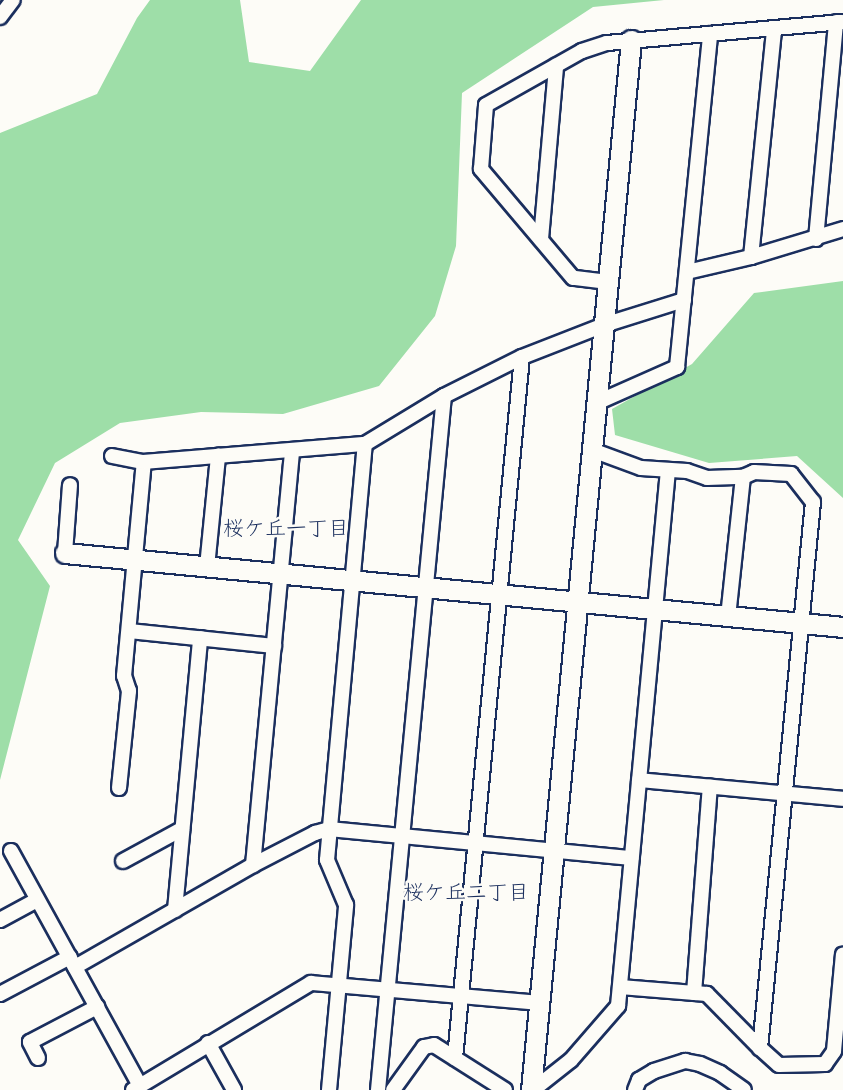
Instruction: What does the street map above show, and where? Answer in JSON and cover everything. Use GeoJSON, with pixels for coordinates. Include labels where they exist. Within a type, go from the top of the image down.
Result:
{"type":"FeatureCollection","features":[{"type":"Feature","properties":{"kind":"street"},"geometry":{"type":"LineString","coordinates":[[0,18],[13,0]]}},
{"type":"Feature","properties":{"kind":"street"},"geometry":{"type":"LineString","coordinates":[[608,282],[573,278],[481,169],[486,105],[556,66],[607,43],[840,22],[816,239]]}},
{"type":"Feature","properties":{"kind":"street"},"geometry":{"type":"LineString","coordinates":[[751,257],[774,29]]}},
{"type":"Feature","properties":{"kind":"street"},"geometry":{"type":"LineString","coordinates":[[596,403],[677,367],[710,34]]}},
{"type":"Feature","properties":{"kind":"street"},"geometry":{"type":"LineString","coordinates":[[532,1090],[631,40]]}},
{"type":"Feature","properties":{"kind":"street"},"geometry":{"type":"LineString","coordinates":[[541,239],[556,66]]}},
{"type":"Feature","properties":{"kind":"street"},"geometry":{"type":"LineString","coordinates":[[687,272],[751,257],[843,229]]}},
{"type":"Feature","properties":{"kind":"street"},"geometry":{"type":"LineString","coordinates":[[112,456],[144,462],[365,444],[444,396],[522,357],[604,325],[684,300]]}},
{"type":"Feature","properties":{"kind":"street"},"geometry":{"type":"LineString","coordinates":[[454,1058],[522,357]]}},
{"type":"Feature","properties":{"kind":"street"},"geometry":{"type":"LineString","coordinates":[[378,1090],[444,396]]}},
{"type":"Feature","properties":{"kind":"street"},"geometry":{"type":"LineString","coordinates":[[329,1090],[346,905],[327,860],[365,444]]}},
{"type":"Feature","properties":{"kind":"street"},"geometry":{"type":"LineString","coordinates":[[592,450],[640,468],[687,471],[707,478],[743,477],[754,472],[791,474],[813,502],[760,1048]]}},
{"type":"Feature","properties":{"kind":"street"},"geometry":{"type":"LineString","coordinates":[[253,865],[292,451]]}},
{"type":"Feature","properties":{"kind":"street"},"geometry":{"type":"LineString","coordinates":[[207,567],[218,456]]}},
{"type":"Feature","properties":{"kind":"street"},"geometry":{"type":"LineString","coordinates":[[119,788],[129,691],[124,676],[144,462]]}},
{"type":"Feature","properties":{"kind":"street"},"geometry":{"type":"LineString","coordinates":[[532,1090],[570,1060],[618,1006],[668,470]]}},
{"type":"Feature","properties":{"kind":"street"},"geometry":{"type":"LineString","coordinates":[[728,617],[743,477]]}},
{"type":"Feature","properties":{"kind":"street"},"geometry":{"type":"LineString","coordinates":[[70,485],[65,553],[843,627]]}},
{"type":"Feature","properties":{"kind":"street"},"geometry":{"type":"LineString","coordinates":[[129,631],[274,646]]}},
{"type":"Feature","properties":{"kind":"street"},"geometry":{"type":"LineString","coordinates":[[175,910],[200,638]]}},
{"type":"Feature","properties":{"kind":"street"},"geometry":{"type":"LineString","coordinates":[[639,780],[843,799]]}},
{"type":"Feature","properties":{"kind":"street"},"geometry":{"type":"LineString","coordinates":[[694,993],[710,787]]}},
{"type":"Feature","properties":{"kind":"street"},"geometry":{"type":"LineString","coordinates":[[123,861],[182,829]]}},
{"type":"Feature","properties":{"kind":"street"},"geometry":{"type":"LineString","coordinates":[[0,995],[175,910],[253,865],[316,833],[330,830],[632,858]]}},
{"type":"Feature","properties":{"kind":"street"},"geometry":{"type":"LineString","coordinates":[[11,851],[97,1007],[136,1087],[311,983],[540,1003]]}},
{"type":"Feature","properties":{"kind":"street"},"geometry":{"type":"LineString","coordinates":[[0,920],[37,900]]}},
{"type":"Feature","properties":{"kind":"street"},"geometry":{"type":"LineString","coordinates":[[620,987],[707,994],[779,1065],[825,1064],[834,1051],[843,954]]}},
{"type":"Feature","properties":{"kind":"street"},"geometry":{"type":"LineString","coordinates":[[38,1058],[30,1042],[97,1007]]}},
{"type":"Feature","properties":{"kind":"street"},"geometry":{"type":"LineString","coordinates":[[208,1043],[234,1090]]}},
{"type":"Feature","properties":{"kind":"street"},"geometry":{"type":"LineString","coordinates":[[393,1090],[424,1047],[434,1045],[505,1090]]}},
{"type":"Feature","properties":{"kind":"street"},"geometry":{"type":"LineString","coordinates":[[635,1090],[639,1080],[654,1071],[685,1061],[720,1073],[744,1090]]}},
{"type":"Feature","properties":{"kind":"green space"},"geometry":{"type":"Polygon","coordinates":[[[150,0],[240,0],[249,62],[310,71],[361,0],[664,0],[593,7],[462,93],[456,246],[435,316],[379,386],[283,414],[201,412],[120,423],[55,463],[18,540],[50,586],[0,780],[0,133],[97,94],[137,18],[150,0]]]}},
{"type":"Feature","properties":{"kind":"green space"},"geometry":{"type":"Polygon","coordinates":[[[843,281],[843,498],[797,456],[709,463],[615,435],[612,409],[692,364],[754,293],[843,281]]]}},
{"type":"Feature","properties":{"kind":"district","name":"桜ケ丘一丁目"},"geometry":{"type":"Point","coordinates":[286,528]}},
{"type":"Feature","properties":{"kind":"district","name":"桜ケ丘二丁目"},"geometry":{"type":"Point","coordinates":[466,892]}}]}
